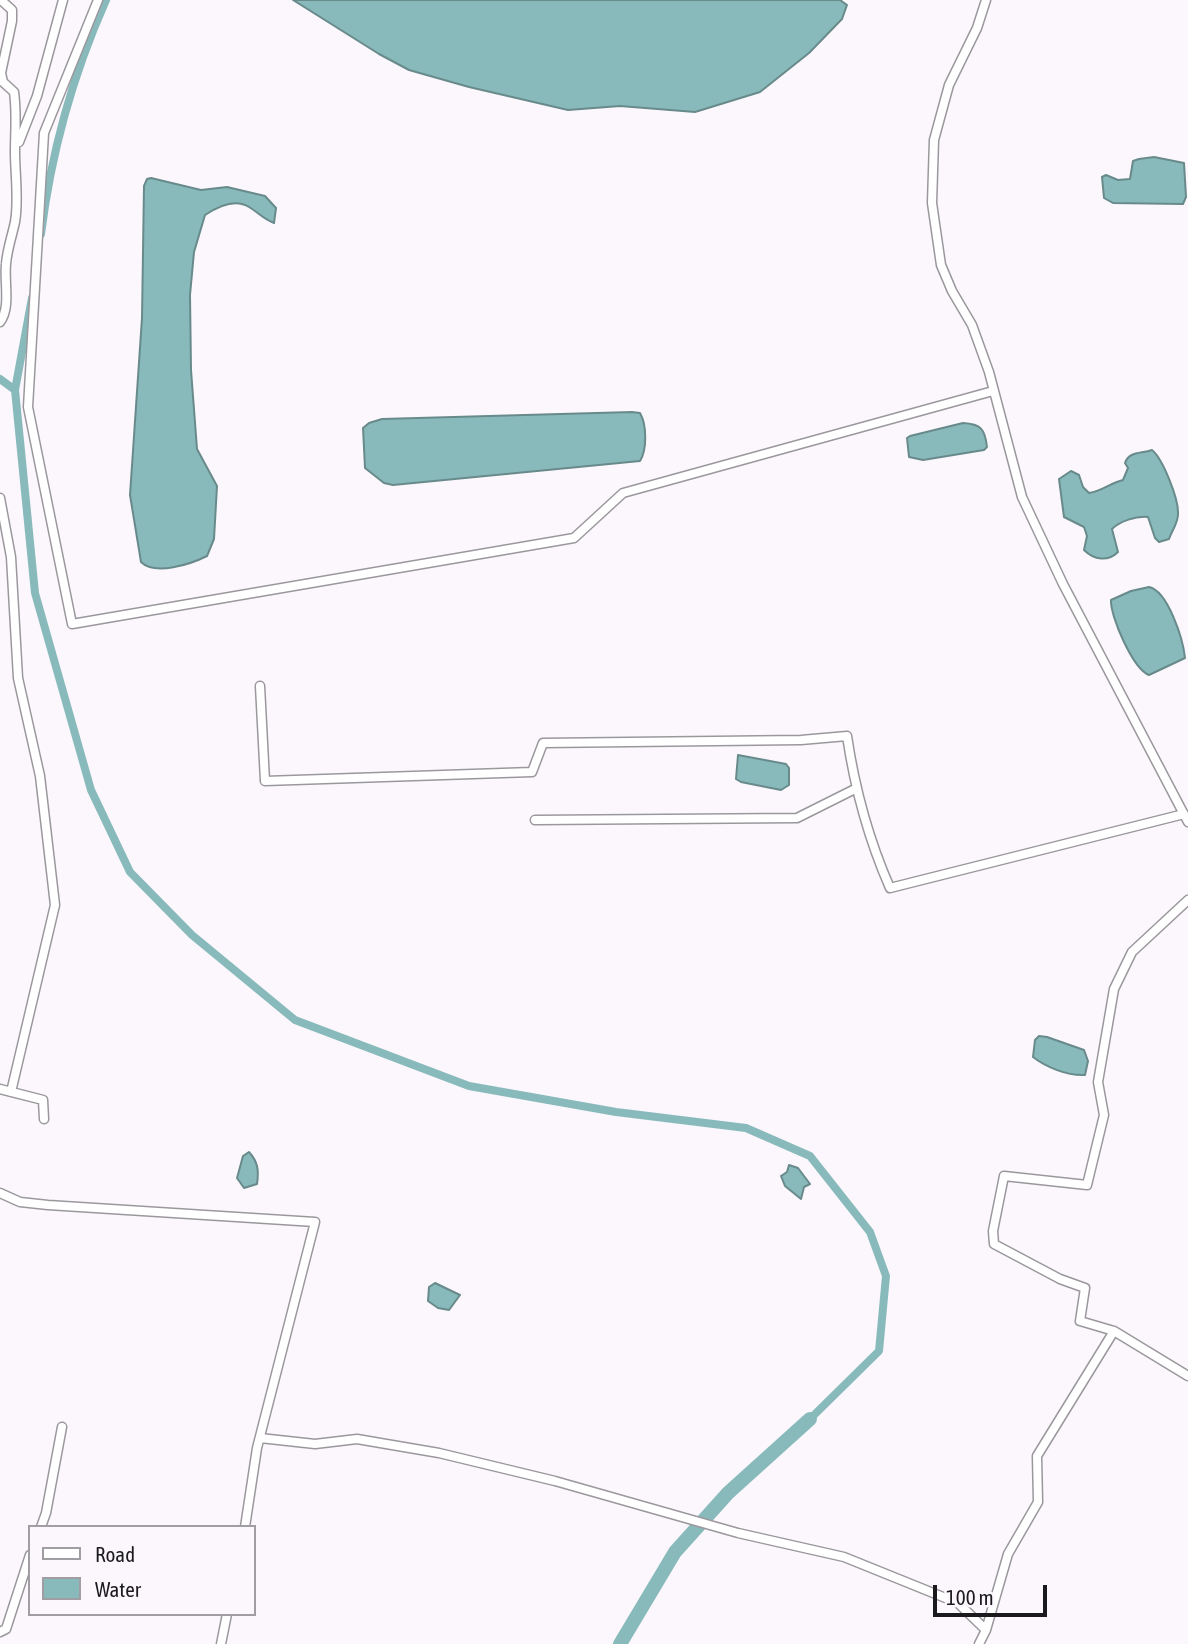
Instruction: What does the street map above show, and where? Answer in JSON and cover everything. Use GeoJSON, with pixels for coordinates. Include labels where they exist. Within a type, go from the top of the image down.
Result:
{"type":"FeatureCollection","features":[{"type":"Feature","properties":{"kind":"street"},"geometry":{"type":"LineString","coordinates":[[0,323],[6,308],[6,264],[15,222],[18,114],[14,92],[3,82],[1,73],[12,10],[1,0]]}},
{"type":"Feature","properties":{"kind":"street"},"geometry":{"type":"LineString","coordinates":[[15,151],[37,96],[63,0]]}},
{"type":"Feature","properties":{"kind":"street"},"geometry":{"type":"LineString","coordinates":[[97,0],[44,133],[28,407],[72,624],[574,538],[623,492],[993,391]]}},
{"type":"Feature","properties":{"kind":"street"},"geometry":{"type":"LineString","coordinates":[[260,686],[265,781],[532,772],[543,743],[801,740],[847,736],[855,789],[879,865],[890,888],[1186,818],[1063,584],[1022,497],[972,325],[952,291],[941,265],[932,203],[934,140],[949,85],[977,28],[986,0]]}},
{"type":"Feature","properties":{"kind":"street"},"geometry":{"type":"LineString","coordinates":[[0,498],[10,557],[18,678],[40,776],[55,905],[11,1092]]}},
{"type":"Feature","properties":{"kind":"street"},"geometry":{"type":"LineString","coordinates":[[535,820],[797,818],[855,789]]}},
{"type":"Feature","properties":{"kind":"street"},"geometry":{"type":"LineString","coordinates":[[1188,900],[1132,953],[1114,989],[1098,1082],[1104,1115],[1087,1185],[1004,1176],[993,1231],[994,1244],[1060,1279],[1085,1288],[1080,1321],[1115,1331],[1188,1376]]}},
{"type":"Feature","properties":{"kind":"street"},"geometry":{"type":"LineString","coordinates":[[0,1089],[43,1101],[44,1119]]}},
{"type":"Feature","properties":{"kind":"street"},"geometry":{"type":"LineString","coordinates":[[0,1193],[20,1202],[48,1205],[315,1222],[260,1438],[245,1525]]}},
{"type":"Feature","properties":{"kind":"street"},"geometry":{"type":"LineString","coordinates":[[979,1644],[986,1630],[1008,1554],[1038,1502],[1037,1456],[1115,1331]]}},
{"type":"Feature","properties":{"kind":"street"},"geometry":{"type":"LineString","coordinates":[[42,1525],[62,1427]]}},
{"type":"Feature","properties":{"kind":"street"},"geometry":{"type":"LineString","coordinates":[[260,1438],[315,1444],[357,1439],[439,1453],[555,1481],[738,1533],[844,1558],[958,1603],[986,1630]]}},
{"type":"Feature","properties":{"kind":"street"},"geometry":{"type":"LineString","coordinates":[[0,1632],[6,1629],[28,1561]]}},
{"type":"Feature","properties":{"kind":"street"},"geometry":{"type":"LineString","coordinates":[[221,1644],[227,1616]]}},
{"type":"Feature","properties":{"kind":"water"},"geometry":{"type":"Polygon","coordinates":[[[293,0],[840,0],[847,5],[842,19],[809,53],[760,92],[695,112],[620,106],[568,110],[469,87],[409,70],[293,0]]]}},
{"type":"Feature","properties":{"kind":"water"},"geometry":{"type":"Polygon","coordinates":[[[1154,157],[1184,163],[1186,197],[1183,204],[1113,203],[1104,198],[1102,177],[1106,175],[1118,180],[1130,179],[1133,161],[1154,157]]]}},
{"type":"Feature","properties":{"kind":"water"},"geometry":{"type":"Polygon","coordinates":[[[147,179],[201,190],[227,187],[265,196],[276,208],[274,223],[238,203],[205,215],[194,252],[190,295],[191,370],[197,449],[217,486],[214,539],[207,556],[183,565],[164,568],[147,566],[141,562],[130,495],[142,318],[144,186],[147,179]]]}},
{"type":"Feature","properties":{"kind":"water"},"geometry":{"type":"Polygon","coordinates":[[[640,413],[644,424],[645,444],[640,461],[393,485],[384,483],[365,468],[363,428],[382,419],[640,413]]]}},
{"type":"Feature","properties":{"kind":"water"},"geometry":{"type":"Polygon","coordinates":[[[963,423],[981,429],[987,447],[984,450],[923,460],[909,457],[907,438],[910,436],[963,423]]]}},
{"type":"Feature","properties":{"kind":"water"},"geometry":{"type":"Polygon","coordinates":[[[1152,450],[1165,470],[1177,506],[1177,519],[1169,539],[1159,542],[1155,538],[1148,517],[1133,518],[1112,529],[1118,552],[1105,558],[1092,556],[1084,550],[1087,536],[1084,527],[1064,517],[1059,479],[1071,471],[1079,475],[1083,487],[1089,493],[1094,492],[1123,480],[1128,468],[1125,463],[1129,456],[1152,450]]]}},
{"type":"Feature","properties":{"kind":"water"},"geometry":{"type":"Polygon","coordinates":[[[1149,587],[1156,590],[1168,606],[1178,628],[1185,658],[1149,675],[1130,653],[1114,618],[1111,600],[1149,587]]]}},
{"type":"Feature","properties":{"kind":"water"},"geometry":{"type":"Polygon","coordinates":[[[738,755],[786,764],[789,768],[789,785],[781,790],[741,782],[736,779],[738,755]]]}},
{"type":"Feature","properties":{"kind":"water"},"geometry":{"type":"Polygon","coordinates":[[[1039,1036],[1084,1050],[1088,1061],[1085,1075],[1057,1070],[1033,1057],[1035,1040],[1039,1036]]]}},
{"type":"Feature","properties":{"kind":"water"},"geometry":{"type":"Polygon","coordinates":[[[249,1152],[257,1166],[257,1184],[244,1188],[237,1178],[243,1156],[249,1152]]]}},
{"type":"Feature","properties":{"kind":"water"},"geometry":{"type":"Polygon","coordinates":[[[789,1165],[798,1168],[810,1184],[804,1187],[801,1199],[785,1186],[781,1176],[787,1172],[789,1165]]]}},
{"type":"Feature","properties":{"kind":"water"},"geometry":{"type":"Polygon","coordinates":[[[435,1283],[460,1295],[449,1310],[438,1308],[428,1301],[429,1287],[435,1283]]]}},
{"type":"Feature","properties":{"kind":"waterway"},"geometry":{"type":"LineString","coordinates":[[41,234],[65,114],[83,56],[106,0]]}},
{"type":"Feature","properties":{"kind":"waterway"},"geometry":{"type":"LineString","coordinates":[[32,298],[15,390],[35,593],[91,790],[130,872],[192,935],[295,1020],[469,1086],[616,1112],[746,1128],[810,1156],[870,1232],[886,1276],[879,1351],[810,1419]]}},
{"type":"Feature","properties":{"kind":"waterway"},"geometry":{"type":"LineString","coordinates":[[0,379],[15,390]]}},
{"type":"Feature","properties":{"kind":"waterway"},"geometry":{"type":"LineString","coordinates":[[620,1644],[675,1552],[728,1493],[810,1419]]}}]}
